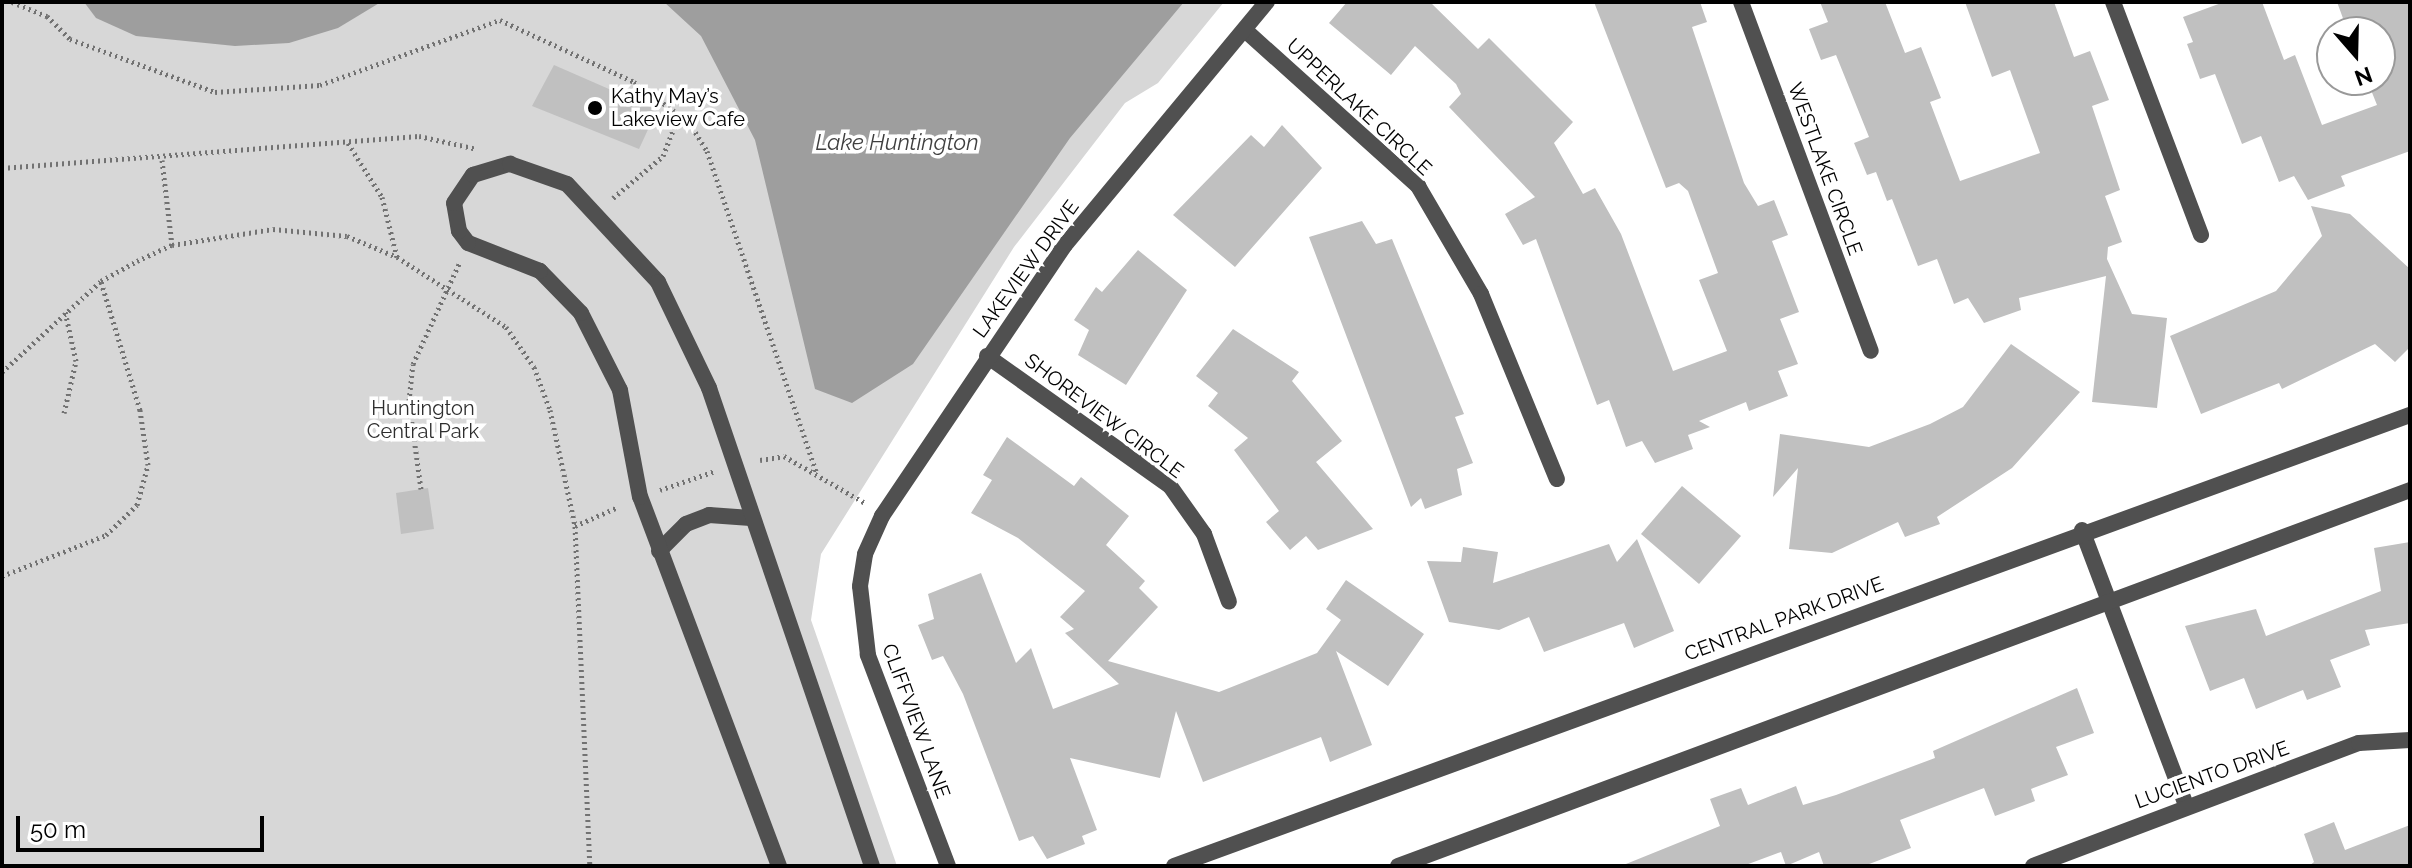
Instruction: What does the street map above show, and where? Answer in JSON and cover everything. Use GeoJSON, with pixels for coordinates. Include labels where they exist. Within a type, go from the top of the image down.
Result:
{"type":"FeatureCollection","features":[{"type":"Feature","properties":{"kind":"street","name":"LAKEVIEW DRIVE"},"geometry":{"type":"LineString","coordinates":[[860,586],[882,516],[987,356],[1065,245],[1267,2]]}},
{"type":"Feature","properties":{"kind":"street","name":"WESTLAKE CIRCLE"},"geometry":{"type":"LineString","coordinates":[[1741,2],[1871,351]]}},
{"type":"Feature","properties":{"kind":"street"},"geometry":{"type":"LineString","coordinates":[[2113,2],[2201,235]]}},
{"type":"Feature","properties":{"kind":"street","name":"UPPERLAKE CIRCLE"},"geometry":{"type":"LineString","coordinates":[[1246,31],[1418,186],[1481,294],[1557,479]]}},
{"type":"Feature","properties":{"kind":"street"},"geometry":{"type":"LineString","coordinates":[[779,866],[640,497],[620,390],[598,339],[540,271],[468,243],[454,213],[458,191],[473,175],[510,164],[567,184],[599,211],[658,282],[685,330],[872,866]]}},
{"type":"Feature","properties":{"kind":"street","name":"SHOREVIEW CIRCLE"},"geometry":{"type":"LineString","coordinates":[[987,356],[1170,486],[1204,534],[1229,602]]}},
{"type":"Feature","properties":{"kind":"street","name":"CENTRAL PARK DRIVE"},"geometry":{"type":"LineString","coordinates":[[1174,866],[2082,530],[2410,415]]}},
{"type":"Feature","properties":{"kind":"street"},"geometry":{"type":"LineString","coordinates":[[1398,866],[2410,490]]}},
{"type":"Feature","properties":{"kind":"street"},"geometry":{"type":"LineString","coordinates":[[659,551],[686,524],[709,515],[751,518]]}},
{"type":"Feature","properties":{"kind":"street"},"geometry":{"type":"LineString","coordinates":[[2082,530],[2186,805]]}},
{"type":"Feature","properties":{"kind":"street","name":"CLIFFVIEW LANE"},"geometry":{"type":"LineString","coordinates":[[860,586],[868,655],[948,866]]}},
{"type":"Feature","properties":{"kind":"street","name":"LUCIENTO DRIVE"},"geometry":{"type":"LineString","coordinates":[[2033,866],[2186,805],[2359,743],[2410,740]]}},
{"type":"Feature","properties":{"kind":"path"},"geometry":{"type":"LineString","coordinates":[[12,2],[47,16],[70,39],[185,83],[243,93],[320,85],[480,24],[510,21],[634,82],[679,115],[707,151],[725,192],[817,474]]}},
{"type":"Feature","properties":{"kind":"path"},"geometry":{"type":"LineString","coordinates":[[599,211],[663,156],[679,115]]}},
{"type":"Feature","properties":{"kind":"path"},"geometry":{"type":"LineString","coordinates":[[2,168],[162,160],[348,142],[458,140],[510,164]]}},
{"type":"Feature","properties":{"kind":"path"},"geometry":{"type":"LineString","coordinates":[[348,142],[382,197],[397,257]]}},
{"type":"Feature","properties":{"kind":"path"},"geometry":{"type":"LineString","coordinates":[[162,160],[172,245]]}},
{"type":"Feature","properties":{"kind":"path"},"geometry":{"type":"LineString","coordinates":[[2,372],[101,281],[172,245],[311,230],[397,257],[506,327],[534,367],[564,457],[575,526],[590,866]]}},
{"type":"Feature","properties":{"kind":"path"},"geometry":{"type":"LineString","coordinates":[[421,489],[409,401],[413,364],[468,243]]}},
{"type":"Feature","properties":{"kind":"path"},"geometry":{"type":"LineString","coordinates":[[2,576],[106,535],[137,505],[148,465],[140,410],[101,281]]}},
{"type":"Feature","properties":{"kind":"path"},"geometry":{"type":"LineString","coordinates":[[64,413],[76,361],[65,311]]}},
{"type":"Feature","properties":{"kind":"green space","name":"Huntington Central Park"},"geometry":{"type":"Polygon","coordinates":[[[2,2],[1224,2],[1158,83],[1125,103],[1014,247],[821,554],[811,620],[897,866],[2,866],[2,2]]]}},
{"type":"Feature","properties":{"kind":"water"},"geometry":{"type":"Polygon","coordinates":[[[84,2],[381,2],[338,28],[289,43],[235,46],[136,36],[96,18],[84,2]]]}},
{"type":"Feature","properties":{"kind":"water","name":"Lake Huntington"},"geometry":{"type":"Polygon","coordinates":[[[664,2],[1184,2],[1070,138],[913,364],[852,403],[815,389],[755,140],[701,36],[664,2]]]}},
{"type":"Feature","properties":{"kind":"building"},"geometry":{"type":"Polygon","coordinates":[[[1347,2],[1430,2],[1478,49],[1489,38],[1573,122],[1554,143],[1583,194],[1595,188],[1621,234],[1673,371],[1727,351],[1699,280],[1718,273],[1688,191],[1679,183],[1666,188],[1594,2],[1700,2],[1707,22],[1692,27],[1744,183],[1758,206],[1774,200],[1788,235],[1772,241],[1799,312],[1780,319],[1798,364],[1778,371],[1788,396],[1749,411],[1746,402],[1699,421],[1710,427],[1688,435],[1693,449],[1655,463],[1642,441],[1626,447],[1609,400],[1597,405],[1536,239],[1523,245],[1505,214],[1535,197],[1449,107],[1461,94],[1456,84],[1415,46],[1391,75],[1329,23],[1347,2]]]}},
{"type":"Feature","properties":{"kind":"building"},"geometry":{"type":"Polygon","coordinates":[[[1820,2],[1885,2],[1905,53],[1921,47],[1941,98],[1930,102],[1960,181],[2040,153],[2010,70],[1992,77],[1965,2],[2054,2],[2074,57],[2090,51],[2109,100],[2092,106],[2120,190],[2105,196],[2122,242],[2108,247],[2107,259],[2132,314],[2167,318],[2157,408],[2092,402],[2106,276],[2019,298],[2021,310],[1984,323],[1968,298],[1954,304],[1937,259],[1918,266],[1892,199],[1887,201],[1876,172],[1867,175],[1854,143],[1869,137],[1836,55],[1821,60],[1809,29],[1828,22],[1820,2]]]}},
{"type":"Feature","properties":{"kind":"building"},"geometry":{"type":"Polygon","coordinates":[[[2224,2],[2262,2],[2284,60],[2295,55],[2322,125],[2377,105],[2373,96],[2396,96],[2396,16],[2342,16],[2337,2],[2410,2],[2410,151],[2341,176],[2345,186],[2308,200],[2294,176],[2279,182],[2261,136],[2242,144],[2215,74],[2200,79],[2187,44],[2193,42],[2183,17],[2224,2]]]}},
{"type":"Feature","properties":{"kind":"building","name":"Kathy May’s Lakeview Cafe"},"geometry":{"type":"Polygon","coordinates":[[[554,65],[657,110],[639,149],[532,106],[554,65]]]}},
{"type":"Feature","properties":{"kind":"building"},"geometry":{"type":"Polygon","coordinates":[[[1282,125],[1322,168],[1235,267],[1173,215],[1251,135],[1264,147],[1282,125]]]}},
{"type":"Feature","properties":{"kind":"building"},"geometry":{"type":"Polygon","coordinates":[[[2311,206],[2350,214],[2410,269],[2410,347],[2395,362],[2375,344],[2282,389],[2279,383],[2201,414],[2170,336],[2276,291],[2322,236],[2311,206]]]}},
{"type":"Feature","properties":{"kind":"building"},"geometry":{"type":"Polygon","coordinates":[[[1362,221],[1376,244],[1392,239],[1464,414],[1455,417],[1473,463],[1457,469],[1462,495],[1425,509],[1421,498],[1411,507],[1309,237],[1362,221]]]}},
{"type":"Feature","properties":{"kind":"building"},"geometry":{"type":"Polygon","coordinates":[[[1138,250],[1187,290],[1126,385],[1078,355],[1089,330],[1074,320],[1096,287],[1102,292],[1138,250]]]}},
{"type":"Feature","properties":{"kind":"building"},"geometry":{"type":"Polygon","coordinates":[[[1233,329],[1299,372],[1292,381],[1342,441],[1316,462],[1373,529],[1318,550],[1306,536],[1290,550],[1266,522],[1279,511],[1234,450],[1248,438],[1208,406],[1218,393],[1196,376],[1233,329]]]}},
{"type":"Feature","properties":{"kind":"building"},"geometry":{"type":"Polygon","coordinates":[[[2011,344],[2080,392],[2012,468],[1937,517],[1940,524],[1905,537],[1898,522],[1832,553],[1789,549],[1798,468],[1773,497],[1780,434],[1869,447],[1930,424],[1963,407],[2011,344]]]}},
{"type":"Feature","properties":{"kind":"building"},"geometry":{"type":"Polygon","coordinates":[[[1007,437],[1074,486],[1081,477],[1129,516],[1106,545],[1145,581],[1139,588],[1158,607],[1108,661],[1219,692],[1317,653],[1341,620],[1326,609],[1346,580],[1424,634],[1388,686],[1336,651],[1372,745],[1330,762],[1321,737],[1203,782],[1176,711],[1160,778],[1070,758],[1097,830],[1082,836],[1085,844],[1047,859],[1033,836],[1019,841],[963,694],[943,656],[932,660],[918,625],[934,619],[928,594],[981,573],[1016,663],[1031,648],[1053,709],[1119,684],[1065,633],[1074,629],[1060,617],[1085,591],[1018,538],[971,513],[992,480],[983,475],[1007,437]]]}},
{"type":"Feature","properties":{"kind":"building"},"geometry":{"type":"Polygon","coordinates":[[[1682,486],[1741,536],[1699,584],[1641,534],[1682,486]]]}},
{"type":"Feature","properties":{"kind":"building"},"geometry":{"type":"Polygon","coordinates":[[[428,488],[434,529],[401,534],[396,493],[428,488]]]}},
{"type":"Feature","properties":{"kind":"building"},"geometry":{"type":"Polygon","coordinates":[[[1637,539],[1674,631],[1634,648],[1624,623],[1544,652],[1529,617],[1499,630],[1449,622],[1427,561],[1461,562],[1463,547],[1498,552],[1493,583],[1609,544],[1617,562],[1637,539]]]}},
{"type":"Feature","properties":{"kind":"building"},"geometry":{"type":"Polygon","coordinates":[[[2410,542],[2410,623],[2365,630],[2370,645],[2330,660],[2341,687],[2307,700],[2303,690],[2256,709],[2244,678],[2210,691],[2185,626],[2256,609],[2266,636],[2381,591],[2374,548],[2410,542]]]}},
{"type":"Feature","properties":{"kind":"building"},"geometry":{"type":"Polygon","coordinates":[[[2077,688],[2094,733],[2056,747],[2068,775],[2031,789],[2035,801],[1995,816],[1984,788],[1900,820],[1911,848],[1864,866],[1824,866],[1819,852],[1786,866],[1781,852],[1743,866],[1621,866],[1720,826],[1710,799],[1741,788],[1748,805],[1796,786],[1803,805],[1935,758],[1933,751],[2077,688]]]}},
{"type":"Feature","properties":{"kind":"building"},"geometry":{"type":"Polygon","coordinates":[[[2334,822],[2345,850],[2410,825],[2410,866],[2309,866],[2314,862],[2304,834],[2334,822]]]}},
{"type":"Feature","properties":{"kind":"place","name":"Kathy May’s Lakeview Cafe"},"geometry":{"type":"Point","coordinates":[595,108]}}]}
